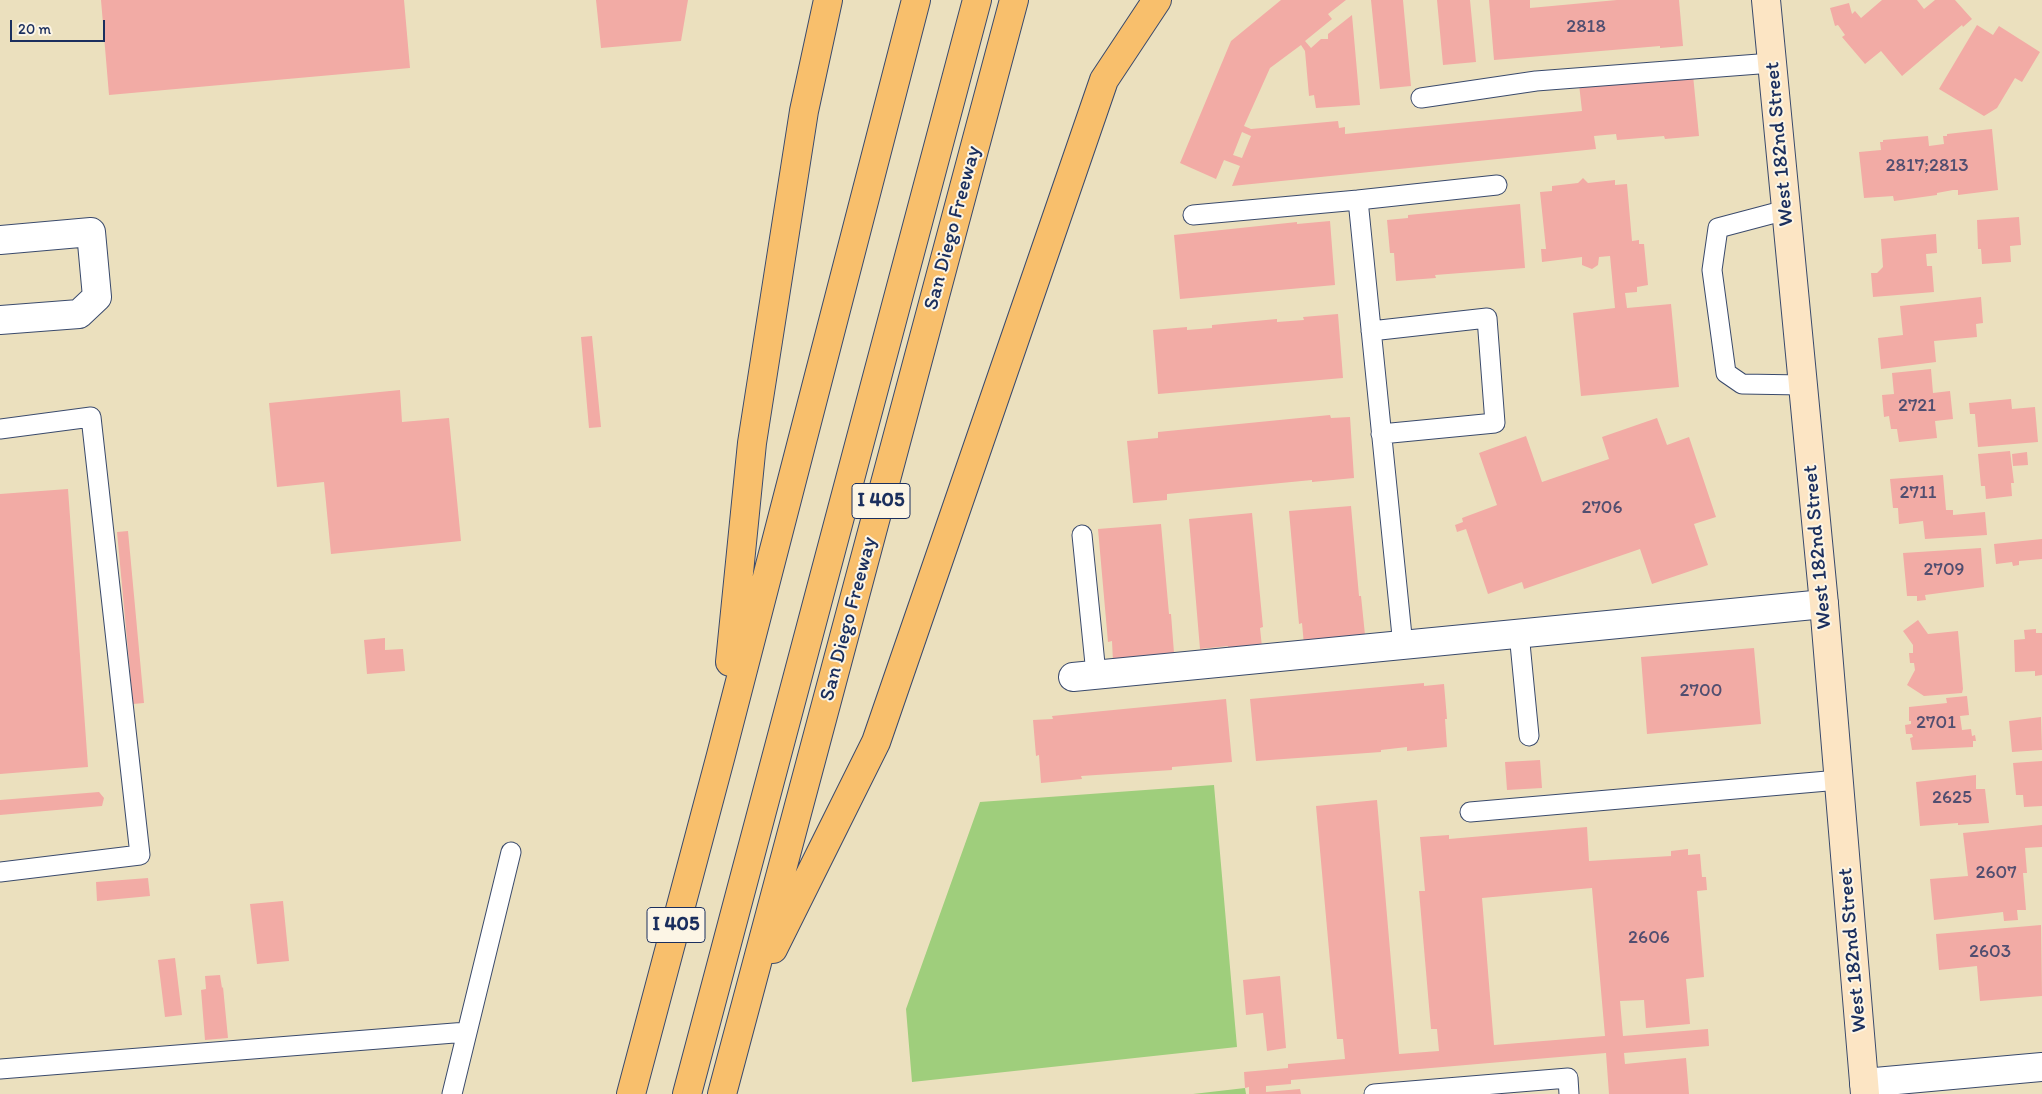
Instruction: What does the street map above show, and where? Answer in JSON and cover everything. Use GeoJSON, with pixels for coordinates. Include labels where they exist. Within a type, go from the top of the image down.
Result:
{"type":"FeatureCollection","features":[{"type":"Feature","properties":{"kind":"highway"},"geometry":{"type":"LineString","coordinates":[[721,756],[752,443],[804,111],[828,0]]}},
{"type":"Feature","properties":{"kind":"highway","name":"I 405"},"geometry":{"type":"LineString","coordinates":[[631,1094],[721,756],[916,0]]}},
{"type":"Feature","properties":{"kind":"highway"},"geometry":{"type":"LineString","coordinates":[[687,1094],[977,0]]}},
{"type":"Feature","properties":{"kind":"highway","name":"San Diego Freeway"},"geometry":{"type":"LineString","coordinates":[[722,1094],[1014,0]]}},
{"type":"Feature","properties":{"kind":"highway"},"geometry":{"type":"LineString","coordinates":[[747,1001],[876,742],[1104,80],[1156,0]]}},
{"type":"Feature","properties":{"kind":"main road","name":"West 182nd Street"},"geometry":{"type":"LineString","coordinates":[[1766,0],[1824,604],[1864,1088]]}},
{"type":"Feature","properties":{"kind":"street"},"geometry":{"type":"LineString","coordinates":[[0,240],[91,232],[97,297],[79,314],[0,320]]}},
{"type":"Feature","properties":{"kind":"street"},"geometry":{"type":"LineString","coordinates":[[1084,676],[1824,604]]}},
{"type":"Feature","properties":{"kind":"street"},"geometry":{"type":"LineString","coordinates":[[1864,1088],[2042,1067]]}},
{"type":"Feature","properties":{"kind":"lane"},"geometry":{"type":"LineString","coordinates":[[1421,98],[1536,81],[1772,63]]}},
{"type":"Feature","properties":{"kind":"lane"},"geometry":{"type":"LineString","coordinates":[[1193,215],[1497,185]]}},
{"type":"Feature","properties":{"kind":"lane"},"geometry":{"type":"LineString","coordinates":[[1358,200],[1403,646]]}},
{"type":"Feature","properties":{"kind":"lane"},"geometry":{"type":"LineString","coordinates":[[1786,210],[1718,228],[1712,270],[1726,372],[1742,384],[1803,385]]}},
{"type":"Feature","properties":{"kind":"lane"},"geometry":{"type":"LineString","coordinates":[[1371,331],[1487,318],[1495,423],[1381,434]]}},
{"type":"Feature","properties":{"kind":"lane"},"geometry":{"type":"LineString","coordinates":[[0,429],[91,417],[140,855],[0,872]]}},
{"type":"Feature","properties":{"kind":"lane"},"geometry":{"type":"LineString","coordinates":[[1082,535],[1084,676]]}},
{"type":"Feature","properties":{"kind":"lane"},"geometry":{"type":"LineString","coordinates":[[1519,633],[1529,736]]}},
{"type":"Feature","properties":{"kind":"lane"},"geometry":{"type":"LineString","coordinates":[[1470,812],[1839,780]]}},
{"type":"Feature","properties":{"kind":"lane"},"geometry":{"type":"LineString","coordinates":[[452,1094],[511,852]]}},
{"type":"Feature","properties":{"kind":"lane"},"geometry":{"type":"LineString","coordinates":[[0,1069],[467,1032]]}},
{"type":"Feature","properties":{"kind":"lane"},"geometry":{"type":"LineString","coordinates":[[1374,1094],[1568,1078],[1569,1094]]}},
{"type":"Feature","properties":{"kind":"green space"},"geometry":{"type":"Polygon","coordinates":[[[1214,785],[1237,1047],[912,1082],[906,1009],[980,802],[1214,785]]]}},
{"type":"Feature","properties":{"kind":"green space"},"geometry":{"type":"Polygon","coordinates":[[[1245,1088],[1246,1094],[1193,1094],[1245,1088]]]}},
{"type":"Feature","properties":{"kind":"building"},"geometry":{"type":"Polygon","coordinates":[[[101,0],[404,0],[410,68],[109,95],[101,0]]]}},
{"type":"Feature","properties":{"kind":"building"},"geometry":{"type":"Polygon","coordinates":[[[596,0],[688,0],[681,41],[601,48],[596,0]]]}},
{"type":"Feature","properties":{"kind":"building"},"geometry":{"type":"Polygon","coordinates":[[[1281,0],[1346,0],[1328,14],[1332,19],[1305,41],[1311,48],[1321,39],[1328,39],[1328,34],[1352,15],[1360,105],[1316,108],[1314,95],[1309,96],[1305,51],[1301,45],[1270,68],[1244,126],[1251,129],[1338,121],[1339,128],[1345,127],[1345,134],[1582,111],[1579,84],[1693,75],[1699,136],[1665,139],[1664,136],[1617,140],[1616,134],[1594,136],[1596,149],[1232,186],[1240,166],[1224,160],[1216,179],[1180,163],[1231,41],[1281,0]],[[1242,132],[1233,155],[1242,158],[1251,136],[1242,132]]]}},
{"type":"Feature","properties":{"kind":"building"},"geometry":{"type":"Polygon","coordinates":[[[1371,0],[1403,0],[1411,86],[1380,89],[1371,0]]]}},
{"type":"Feature","properties":{"kind":"building"},"geometry":{"type":"Polygon","coordinates":[[[1437,0],[1470,0],[1476,62],[1443,65],[1437,0]]]}},
{"type":"Feature","properties":{"kind":"building"},"geometry":{"type":"Polygon","coordinates":[[[1489,0],[1530,0],[1530,8],[1617,0],[1679,0],[1683,46],[1660,48],[1660,46],[1494,60],[1489,0]]]}},
{"type":"Feature","properties":{"kind":"building"},"geometry":{"type":"Polygon","coordinates":[[[1882,0],[1917,0],[1924,9],[1935,0],[1955,0],[1972,19],[1963,27],[1962,25],[1902,76],[1881,51],[1865,64],[1842,37],[1845,35],[1838,25],[1835,26],[1830,8],[1849,3],[1852,14],[1855,11],[1861,18],[1882,0]]]}},
{"type":"Feature","properties":{"kind":"building"},"geometry":{"type":"Polygon","coordinates":[[[1977,25],[1993,35],[1999,26],[2040,52],[2022,82],[2015,78],[1997,108],[1984,116],[1939,89],[1977,25]]]}},
{"type":"Feature","properties":{"kind":"building"},"geometry":{"type":"Polygon","coordinates":[[[1992,129],[1998,190],[1958,195],[1958,190],[1953,190],[1937,193],[1937,195],[1894,201],[1893,196],[1864,198],[1859,152],[1881,150],[1880,142],[1883,142],[1883,140],[1928,136],[1929,146],[1944,144],[1943,136],[1947,136],[1947,134],[1992,129]]]}},
{"type":"Feature","properties":{"kind":"building"},"geometry":{"type":"Polygon","coordinates":[[[1583,178],[1588,183],[1615,180],[1615,185],[1627,184],[1632,241],[1639,240],[1639,244],[1644,244],[1648,285],[1637,287],[1637,292],[1625,293],[1627,308],[1671,304],[1679,387],[1581,396],[1573,313],[1615,308],[1610,256],[1599,257],[1598,265],[1592,269],[1582,265],[1582,257],[1542,262],[1541,249],[1546,249],[1540,192],[1552,191],[1552,186],[1578,183],[1583,178]]]}},
{"type":"Feature","properties":{"kind":"building"},"geometry":{"type":"Polygon","coordinates":[[[1520,204],[1525,268],[1435,275],[1436,278],[1396,281],[1394,253],[1390,253],[1387,220],[1408,218],[1408,215],[1520,204]]]}},
{"type":"Feature","properties":{"kind":"building"},"geometry":{"type":"Polygon","coordinates":[[[2019,217],[2021,245],[2010,246],[2011,262],[1982,264],[1981,249],[1978,249],[1977,220],[2019,217]]]}},
{"type":"Feature","properties":{"kind":"building"},"geometry":{"type":"Polygon","coordinates":[[[1330,221],[1335,285],[1180,299],[1174,235],[1297,222],[1297,224],[1330,221]]]}},
{"type":"Feature","properties":{"kind":"building"},"geometry":{"type":"Polygon","coordinates":[[[1936,234],[1937,253],[1926,254],[1927,266],[1932,266],[1934,292],[1873,297],[1871,273],[1877,273],[1883,267],[1881,239],[1936,234]]]}},
{"type":"Feature","properties":{"kind":"building"},"geometry":{"type":"Polygon","coordinates":[[[1981,297],[1983,323],[1976,324],[1977,337],[1934,341],[1936,362],[1881,369],[1878,338],[1903,335],[1900,306],[1981,297]]]}},
{"type":"Feature","properties":{"kind":"building"},"geometry":{"type":"Polygon","coordinates":[[[1338,314],[1343,378],[1158,394],[1153,330],[1187,327],[1187,330],[1212,328],[1212,325],[1277,319],[1277,322],[1304,320],[1303,317],[1338,314]]]}},
{"type":"Feature","properties":{"kind":"building"},"geometry":{"type":"Polygon","coordinates":[[[592,336],[601,427],[589,428],[581,337],[592,336]]]}},
{"type":"Feature","properties":{"kind":"building"},"geometry":{"type":"Polygon","coordinates":[[[1931,369],[1933,393],[1950,391],[1953,419],[1935,421],[1937,438],[1899,442],[1897,429],[1891,429],[1889,416],[1884,417],[1882,395],[1894,394],[1892,373],[1931,369]]]}},
{"type":"Feature","properties":{"kind":"building"},"geometry":{"type":"Polygon","coordinates":[[[400,390],[402,422],[449,418],[461,541],[331,554],[324,482],[277,487],[269,403],[400,390]]]}},
{"type":"Feature","properties":{"kind":"building"},"geometry":{"type":"Polygon","coordinates":[[[2011,399],[2012,409],[2035,407],[2038,442],[1978,447],[1975,414],[1970,414],[1969,403],[2011,399]]]}},
{"type":"Feature","properties":{"kind":"building"},"geometry":{"type":"Polygon","coordinates":[[[1330,415],[1331,418],[1350,417],[1354,478],[1312,482],[1312,480],[1167,494],[1167,500],[1133,503],[1127,441],[1158,438],[1158,432],[1330,415]]]}},
{"type":"Feature","properties":{"kind":"building"},"geometry":{"type":"Polygon","coordinates":[[[1657,418],[1667,445],[1689,437],[1716,517],[1694,524],[1708,565],[1652,584],[1640,549],[1524,589],[1522,582],[1488,594],[1466,529],[1457,532],[1455,525],[1463,522],[1462,518],[1497,505],[1479,453],[1526,436],[1542,482],[1609,459],[1602,437],[1657,418]]]}},
{"type":"Feature","properties":{"kind":"building"},"geometry":{"type":"Polygon","coordinates":[[[2010,451],[2014,483],[2011,483],[2012,496],[1986,499],[1985,486],[1981,486],[1978,454],[2010,451]]]}},
{"type":"Feature","properties":{"kind":"building"},"geometry":{"type":"Polygon","coordinates":[[[2027,452],[2028,465],[2013,466],[2012,454],[2027,452]]]}},
{"type":"Feature","properties":{"kind":"building"},"geometry":{"type":"Polygon","coordinates":[[[1943,475],[1946,510],[1953,510],[1953,515],[1985,512],[1987,535],[1925,539],[1923,521],[1899,524],[1898,508],[1893,508],[1890,479],[1943,475]]]}},
{"type":"Feature","properties":{"kind":"building"},"geometry":{"type":"Polygon","coordinates":[[[68,489],[88,767],[0,774],[0,494],[68,489]]]}},
{"type":"Feature","properties":{"kind":"building"},"geometry":{"type":"Polygon","coordinates":[[[1351,506],[1359,596],[1361,596],[1365,635],[1304,645],[1302,623],[1299,624],[1289,511],[1351,506]]]}},
{"type":"Feature","properties":{"kind":"building"},"geometry":{"type":"Polygon","coordinates":[[[1252,513],[1263,627],[1260,628],[1262,647],[1228,650],[1228,646],[1200,649],[1189,519],[1252,513]]]}},
{"type":"Feature","properties":{"kind":"building"},"geometry":{"type":"Polygon","coordinates":[[[1161,524],[1174,653],[1146,656],[1146,659],[1113,662],[1112,641],[1108,642],[1098,529],[1161,524]]]}},
{"type":"Feature","properties":{"kind":"building"},"geometry":{"type":"Polygon","coordinates":[[[128,531],[144,703],[133,704],[117,532],[128,531]]]}},
{"type":"Feature","properties":{"kind":"building"},"geometry":{"type":"Polygon","coordinates":[[[2042,539],[2042,559],[2019,561],[2019,565],[2013,566],[2012,562],[1996,564],[1994,544],[2042,539]]]}},
{"type":"Feature","properties":{"kind":"building"},"geometry":{"type":"Polygon","coordinates":[[[1981,548],[1984,587],[1925,595],[1926,600],[1917,601],[1917,596],[1907,596],[1903,553],[1981,548]]]}},
{"type":"Feature","properties":{"kind":"building"},"geometry":{"type":"Polygon","coordinates":[[[1918,620],[1928,634],[1958,631],[1962,693],[1924,696],[1907,685],[1915,670],[1914,663],[1910,663],[1909,653],[1913,653],[1913,645],[1903,631],[1918,620]]]}},
{"type":"Feature","properties":{"kind":"building"},"geometry":{"type":"Polygon","coordinates":[[[2036,629],[2036,633],[2042,633],[2042,675],[2035,676],[2035,671],[2015,672],[2014,640],[2025,639],[2024,630],[2036,629]]]}},
{"type":"Feature","properties":{"kind":"building"},"geometry":{"type":"Polygon","coordinates":[[[385,638],[385,650],[403,649],[405,671],[367,674],[364,640],[385,638]]]}},
{"type":"Feature","properties":{"kind":"building"},"geometry":{"type":"Polygon","coordinates":[[[1754,648],[1761,724],[1647,734],[1641,657],[1754,648]]]}},
{"type":"Feature","properties":{"kind":"building"},"geometry":{"type":"Polygon","coordinates":[[[1424,683],[1424,686],[1444,684],[1447,747],[1407,751],[1407,747],[1381,750],[1381,752],[1256,761],[1250,699],[1424,683]]]}},
{"type":"Feature","properties":{"kind":"building"},"geometry":{"type":"Polygon","coordinates":[[[1967,696],[1969,715],[1960,716],[1962,730],[1971,729],[1972,736],[1975,735],[1976,741],[1973,741],[1973,747],[1912,750],[1910,738],[1913,737],[1912,734],[1906,734],[1905,725],[1911,724],[1911,721],[1909,721],[1909,707],[1947,703],[1946,698],[1967,696]]]}},
{"type":"Feature","properties":{"kind":"building"},"geometry":{"type":"Polygon","coordinates":[[[1226,699],[1232,762],[1172,767],[1172,770],[1081,776],[1082,779],[1041,783],[1039,755],[1036,756],[1033,720],[1053,719],[1052,716],[1226,699]]]}},
{"type":"Feature","properties":{"kind":"building"},"geometry":{"type":"Polygon","coordinates":[[[2041,717],[2042,750],[2012,752],[2009,721],[2041,717]]]}},
{"type":"Feature","properties":{"kind":"building"},"geometry":{"type":"Polygon","coordinates":[[[1540,760],[1542,788],[1507,790],[1505,762],[1540,760]]]}},
{"type":"Feature","properties":{"kind":"building"},"geometry":{"type":"Polygon","coordinates":[[[2042,761],[2042,806],[2024,807],[2023,795],[2016,795],[2013,763],[2042,761]]]}},
{"type":"Feature","properties":{"kind":"building"},"geometry":{"type":"Polygon","coordinates":[[[1976,775],[1976,789],[1985,789],[1989,823],[1920,826],[1916,782],[1976,775]]]}},
{"type":"Feature","properties":{"kind":"building"},"geometry":{"type":"Polygon","coordinates":[[[99,792],[104,798],[102,806],[0,815],[0,800],[99,792]]]}},
{"type":"Feature","properties":{"kind":"building"},"geometry":{"type":"Polygon","coordinates":[[[1377,800],[1399,1054],[1439,1051],[1437,1029],[1431,1029],[1419,891],[1425,891],[1420,837],[1449,835],[1449,839],[1587,827],[1589,861],[1671,856],[1671,851],[1688,849],[1688,855],[1700,854],[1702,877],[1706,877],[1707,890],[1697,891],[1704,977],[1686,979],[1690,1024],[1646,1028],[1644,1000],[1620,1001],[1623,1036],[1708,1029],[1709,1046],[1624,1053],[1625,1064],[1686,1058],[1689,1094],[1609,1094],[1606,1053],[1291,1080],[1291,1084],[1266,1086],[1266,1092],[1300,1089],[1301,1094],[1249,1094],[1249,1087],[1245,1088],[1244,1072],[1288,1068],[1288,1064],[1345,1059],[1343,1039],[1337,1039],[1316,806],[1377,800]],[[1592,888],[1482,898],[1494,1045],[1605,1036],[1592,888]]]}},
{"type":"Feature","properties":{"kind":"building"},"geometry":{"type":"Polygon","coordinates":[[[2042,825],[2042,847],[2025,848],[2027,873],[2023,873],[2026,910],[2017,910],[2018,920],[2004,921],[2003,912],[1934,920],[1930,879],[1968,876],[1963,833],[2042,825]]]}},
{"type":"Feature","properties":{"kind":"building"},"geometry":{"type":"Polygon","coordinates":[[[148,878],[150,896],[97,901],[96,882],[148,878]]]}},
{"type":"Feature","properties":{"kind":"building"},"geometry":{"type":"Polygon","coordinates":[[[283,901],[289,961],[257,964],[250,904],[283,901]]]}},
{"type":"Feature","properties":{"kind":"building"},"geometry":{"type":"Polygon","coordinates":[[[2041,925],[2042,996],[1980,1001],[1977,966],[1939,970],[1936,934],[2041,925]]]}},
{"type":"Feature","properties":{"kind":"building"},"geometry":{"type":"Polygon","coordinates":[[[175,958],[182,1015],[165,1017],[158,960],[175,958]]]}},
{"type":"Feature","properties":{"kind":"building"},"geometry":{"type":"Polygon","coordinates":[[[220,975],[228,1038],[205,1040],[201,990],[206,989],[205,976],[220,975]]]}},
{"type":"Feature","properties":{"kind":"building"},"geometry":{"type":"Polygon","coordinates":[[[1280,976],[1286,1048],[1267,1051],[1263,1013],[1246,1015],[1243,980],[1280,976]]]}}]}
